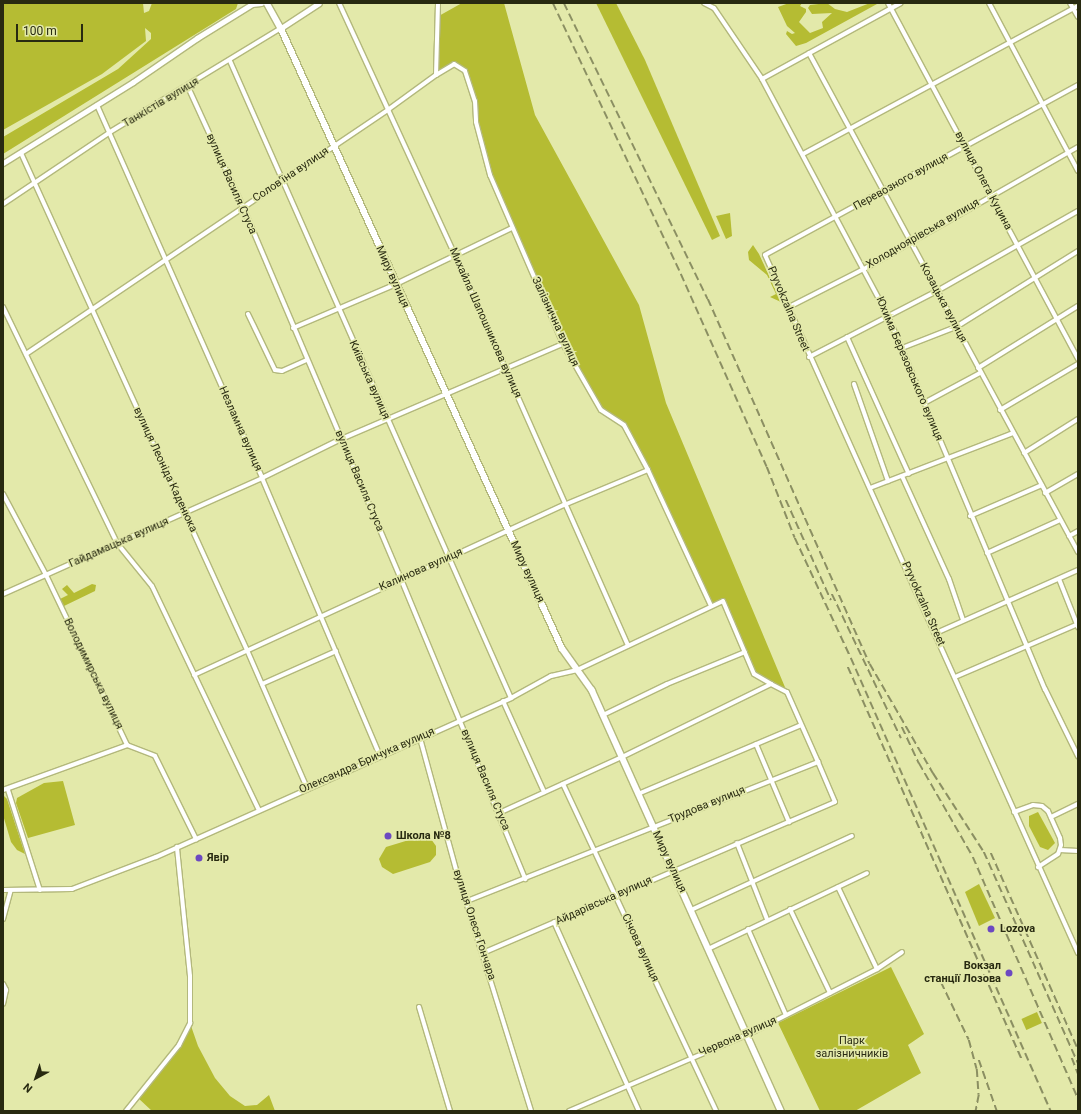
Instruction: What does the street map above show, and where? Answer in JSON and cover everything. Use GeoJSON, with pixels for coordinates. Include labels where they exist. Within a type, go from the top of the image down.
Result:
{"type":"FeatureCollection","features":[{"type":"Feature","properties":{"kind":"main road","name":"Миру вулиця"},"geometry":{"type":"LineString","coordinates":[[267,3],[281,28],[445,395],[562,648],[592,690],[781,1111]]}},
{"type":"Feature","properties":{"kind":"street"},"geometry":{"type":"LineString","coordinates":[[3,163],[97,105],[197,38],[252,4],[261,3]]}},
{"type":"Feature","properties":{"kind":"street","name":"Танкістів вулиця"},"geometry":{"type":"LineString","coordinates":[[3,204],[35,184],[110,132],[188,87],[319,3]]}},
{"type":"Feature","properties":{"kind":"street","name":"Михайла Шапошникова вулиця"},"geometry":{"type":"LineString","coordinates":[[339,3],[455,255],[564,505],[628,645]]}},
{"type":"Feature","properties":{"kind":"street"},"geometry":{"type":"LineString","coordinates":[[436,75],[438,3]]}},
{"type":"Feature","properties":{"kind":"street","name":"Юхима Березовського вулиця"},"geometry":{"type":"LineString","coordinates":[[704,3],[714,8],[762,79],[837,217],[888,316],[970,516],[1027,647],[1078,756]]}},
{"type":"Feature","properties":{"kind":"street","name":"вулиця Олега Куцина"},"geometry":{"type":"LineString","coordinates":[[888,3],[1078,359]]}},
{"type":"Feature","properties":{"kind":"street"},"geometry":{"type":"LineString","coordinates":[[762,79],[901,3]]}},
{"type":"Feature","properties":{"kind":"street"},"geometry":{"type":"LineString","coordinates":[[989,3],[1078,171]]}},
{"type":"Feature","properties":{"kind":"street"},"geometry":{"type":"LineString","coordinates":[[1070,3],[1078,17]]}},
{"type":"Feature","properties":{"kind":"street"},"geometry":{"type":"LineString","coordinates":[[803,154],[848,128],[1078,6]]}},
{"type":"Feature","properties":{"kind":"street","name":"Козацька вулиця"},"geometry":{"type":"LineString","coordinates":[[809,53],[980,373],[1078,552]]}},
{"type":"Feature","properties":{"kind":"street","name":"Київська вулиця"},"geometry":{"type":"LineString","coordinates":[[230,61],[338,309],[511,698]]}},
{"type":"Feature","properties":{"kind":"street","name":"Залізнична вулиця"},"geometry":{"type":"LineString","coordinates":[[436,75],[454,64],[465,71],[475,101],[476,122],[490,175],[563,344],[601,410],[624,425],[648,470],[711,606]]}},
{"type":"Feature","properties":{"kind":"street","name":"Солов'їна вулиця"},"geometry":{"type":"LineString","coordinates":[[26,354],[165,261],[333,145],[389,109],[436,75]]}},
{"type":"Feature","properties":{"kind":"street","name":"Перевозного вулиця"},"geometry":{"type":"LineString","coordinates":[[765,255],[1078,85]]}},
{"type":"Feature","properties":{"kind":"street","name":"вулиця Василя Стуса"},"geometry":{"type":"LineString","coordinates":[[188,87],[243,207],[293,328],[401,579],[525,878]]}},
{"type":"Feature","properties":{"kind":"street","name":"Незламна вулиця"},"geometry":{"type":"LineString","coordinates":[[97,105],[262,478],[380,756]]}},
{"type":"Feature","properties":{"kind":"street","name":"Холодноярівська вулиця"},"geometry":{"type":"LineString","coordinates":[[787,308],[864,269],[990,195],[1078,147]]}},
{"type":"Feature","properties":{"kind":"street","name":"вулиця Леоніда Каденюка"},"geometry":{"type":"LineString","coordinates":[[21,153],[247,650],[307,788]]}},
{"type":"Feature","properties":{"kind":"street"},"geometry":{"type":"LineString","coordinates":[[809,357],[937,291],[1078,211]]}},
{"type":"Feature","properties":{"kind":"street"},"geometry":{"type":"LineString","coordinates":[[293,328],[396,284],[512,228]]}},
{"type":"Feature","properties":{"kind":"street"},"geometry":{"type":"LineString","coordinates":[[902,348],[956,327],[1078,251]]}},
{"type":"Feature","properties":{"kind":"street","name":"Pryvokzalna Street"},"geometry":{"type":"LineString","coordinates":[[765,255],[787,308],[936,633],[1038,867],[1078,953]]}},
{"type":"Feature","properties":{"kind":"street"},"geometry":{"type":"LineString","coordinates":[[978,368],[1078,306]]}},
{"type":"Feature","properties":{"kind":"street"},"geometry":{"type":"LineString","coordinates":[[3,307],[117,542],[129,560],[150,581],[259,810]]}},
{"type":"Feature","properties":{"kind":"street"},"geometry":{"type":"LineString","coordinates":[[248,314],[275,370],[282,372],[307,360]]}},
{"type":"Feature","properties":{"kind":"street"},"geometry":{"type":"LineString","coordinates":[[847,337],[909,474]]}},
{"type":"Feature","properties":{"kind":"street","name":"Гайдамацька вулиця"},"geometry":{"type":"LineString","coordinates":[[3,594],[262,478],[341,439],[563,344]]}},
{"type":"Feature","properties":{"kind":"street"},"geometry":{"type":"LineString","coordinates":[[1000,410],[1078,364]]}},
{"type":"Feature","properties":{"kind":"street"},"geometry":{"type":"LineString","coordinates":[[924,403],[980,373]]}},
{"type":"Feature","properties":{"kind":"street"},"geometry":{"type":"LineString","coordinates":[[854,384],[888,481]]}},
{"type":"Feature","properties":{"kind":"street"},"geometry":{"type":"LineString","coordinates":[[1024,453],[1078,419]]}},
{"type":"Feature","properties":{"kind":"street"},"geometry":{"type":"LineString","coordinates":[[870,488],[1013,433]]}},
{"type":"Feature","properties":{"kind":"street","name":"Калинова вулиця"},"geometry":{"type":"LineString","coordinates":[[194,675],[508,530],[648,470]]}},
{"type":"Feature","properties":{"kind":"street"},"geometry":{"type":"LineString","coordinates":[[1046,493],[1078,474]]}},
{"type":"Feature","properties":{"kind":"street"},"geometry":{"type":"LineString","coordinates":[[902,476],[949,579],[963,620]]}},
{"type":"Feature","properties":{"kind":"street"},"geometry":{"type":"LineString","coordinates":[[970,516],[1042,486]]}},
{"type":"Feature","properties":{"kind":"street","name":"Володимирська вулиця"},"geometry":{"type":"LineString","coordinates":[[3,494],[46,575],[128,745]]}},
{"type":"Feature","properties":{"kind":"street"},"geometry":{"type":"LineString","coordinates":[[987,553],[1060,520]]}},
{"type":"Feature","properties":{"kind":"street"},"geometry":{"type":"LineString","coordinates":[[1069,536],[1078,531]]}},
{"type":"Feature","properties":{"kind":"street"},"geometry":{"type":"LineString","coordinates":[[936,633],[1078,570]]}},
{"type":"Feature","properties":{"kind":"street"},"geometry":{"type":"LineString","coordinates":[[955,677],[1078,625],[1059,579]]}},
{"type":"Feature","properties":{"kind":"street","name":"Олександра Бричука вулиця"},"geometry":{"type":"LineString","coordinates":[[3,890],[72,889],[156,857],[307,788],[511,698],[551,676],[577,670],[723,600],[745,652]]}},
{"type":"Feature","properties":{"kind":"street"},"geometry":{"type":"LineString","coordinates":[[262,684],[336,651]]}},
{"type":"Feature","properties":{"kind":"street"},"geometry":{"type":"LineString","coordinates":[[603,715],[667,684],[745,652],[754,674],[787,692],[818,762]]}},
{"type":"Feature","properties":{"kind":"street"},"geometry":{"type":"LineString","coordinates":[[499,813],[622,757],[771,684]]}},
{"type":"Feature","properties":{"kind":"street"},"geometry":{"type":"LineString","coordinates":[[503,701],[544,792]]}},
{"type":"Feature","properties":{"kind":"street"},"geometry":{"type":"LineString","coordinates":[[638,794],[801,724]]}},
{"type":"Feature","properties":{"kind":"street","name":"вулиця Олеся Гончара"},"geometry":{"type":"LineString","coordinates":[[420,738],[530,1111]]}},
{"type":"Feature","properties":{"kind":"street"},"geometry":{"type":"LineString","coordinates":[[756,744],[789,822]]}},
{"type":"Feature","properties":{"kind":"street"},"geometry":{"type":"LineString","coordinates":[[40,890],[6,790],[128,745],[156,756],[196,839]]}},
{"type":"Feature","properties":{"kind":"street","name":"Трудова вулиця"},"geometry":{"type":"LineString","coordinates":[[467,901],[653,826],[818,762]]}},
{"type":"Feature","properties":{"kind":"street","name":"Айдарівська вулиця"},"geometry":{"type":"LineString","coordinates":[[483,953],[673,870],[835,802],[818,762]]}},
{"type":"Feature","properties":{"kind":"street","name":"Січова вулиця"},"geometry":{"type":"LineString","coordinates":[[563,784],[716,1111]]}},
{"type":"Feature","properties":{"kind":"street"},"geometry":{"type":"LineString","coordinates":[[1051,817],[1078,804]]}},
{"type":"Feature","properties":{"kind":"street"},"geometry":{"type":"LineString","coordinates":[[1014,812],[1038,805],[1046,809],[1061,840],[1060,850]]}},
{"type":"Feature","properties":{"kind":"street"},"geometry":{"type":"LineString","coordinates":[[691,910],[852,836]]}},
{"type":"Feature","properties":{"kind":"street"},"geometry":{"type":"LineString","coordinates":[[737,843],[750,882],[767,919]]}},
{"type":"Feature","properties":{"kind":"street"},"geometry":{"type":"LineString","coordinates":[[126,1111],[179,1045],[190,1023],[190,976],[177,847]]}},
{"type":"Feature","properties":{"kind":"street"},"geometry":{"type":"LineString","coordinates":[[1038,867],[1060,850],[1078,851]]}},
{"type":"Feature","properties":{"kind":"street"},"geometry":{"type":"LineString","coordinates":[[708,949],[748,928],[867,873]]}},
{"type":"Feature","properties":{"kind":"street"},"geometry":{"type":"LineString","coordinates":[[838,887],[877,969]]}},
{"type":"Feature","properties":{"kind":"street"},"geometry":{"type":"LineString","coordinates":[[3,919],[11,890]]}},
{"type":"Feature","properties":{"kind":"street"},"geometry":{"type":"LineString","coordinates":[[790,909],[830,993]]}},
{"type":"Feature","properties":{"kind":"street"},"geometry":{"type":"LineString","coordinates":[[554,922],[639,1111]]}},
{"type":"Feature","properties":{"kind":"street"},"geometry":{"type":"LineString","coordinates":[[748,928],[786,1015]]}},
{"type":"Feature","properties":{"kind":"street","name":"Червона вулиця"},"geometry":{"type":"LineString","coordinates":[[569,1111],[747,1034],[877,969],[902,952]]}},
{"type":"Feature","properties":{"kind":"street"},"geometry":{"type":"LineString","coordinates":[[3,984],[6,990],[3,1004]]}},
{"type":"Feature","properties":{"kind":"street"},"geometry":{"type":"LineString","coordinates":[[419,1007],[450,1111]]}},
{"type":"Feature","properties":{"kind":"green space"},"geometry":{"type":"Polygon","coordinates":[[[3,3],[143,3],[144,13],[149,11],[152,3],[238,3],[236,9],[3,154],[3,137],[118,69],[151,39],[151,33],[145,28],[146,41],[102,74],[3,130],[3,3]]]}},
{"type":"Feature","properties":{"kind":"green space"},"geometry":{"type":"Polygon","coordinates":[[[462,3],[504,3],[535,115],[639,305],[666,403],[787,692],[758,678],[723,601],[711,606],[624,425],[601,410],[563,344],[490,175],[476,122],[475,101],[465,71],[454,64],[436,75],[437,17],[462,3]]]}},
{"type":"Feature","properties":{"kind":"green space"},"geometry":{"type":"Polygon","coordinates":[[[596,3],[616,3],[645,60],[720,236],[712,240],[596,3]]]}},
{"type":"Feature","properties":{"kind":"green space"},"geometry":{"type":"Polygon","coordinates":[[[789,3],[802,3],[800,6],[806,9],[806,12],[799,22],[810,33],[823,28],[822,22],[832,13],[812,14],[808,8],[810,5],[827,3],[835,9],[847,12],[870,3],[877,4],[806,43],[796,46],[786,34],[787,31],[792,34],[795,33],[787,26],[778,7],[789,3]]]}},
{"type":"Feature","properties":{"kind":"green space"},"geometry":{"type":"Polygon","coordinates":[[[730,213],[732,236],[726,239],[716,216],[730,213]]]}},
{"type":"Feature","properties":{"kind":"green space"},"geometry":{"type":"Polygon","coordinates":[[[753,245],[759,254],[781,302],[770,297],[776,294],[767,275],[749,260],[748,252],[753,245]]]}},
{"type":"Feature","properties":{"kind":"green space"},"geometry":{"type":"Polygon","coordinates":[[[92,584],[96,585],[95,591],[64,606],[60,599],[68,595],[62,589],[67,585],[74,593],[92,584]]]}},
{"type":"Feature","properties":{"kind":"green space"},"geometry":{"type":"Polygon","coordinates":[[[63,781],[75,825],[28,838],[16,803],[17,798],[44,783],[63,781]]]}},
{"type":"Feature","properties":{"kind":"green space"},"geometry":{"type":"Polygon","coordinates":[[[3,795],[7,799],[25,854],[17,850],[11,842],[3,815],[3,795]]]}},
{"type":"Feature","properties":{"kind":"green space"},"geometry":{"type":"Polygon","coordinates":[[[1038,812],[1055,843],[1048,850],[1040,847],[1029,826],[1029,816],[1038,812]]]}},
{"type":"Feature","properties":{"kind":"green space"},"geometry":{"type":"Polygon","coordinates":[[[422,836],[431,839],[436,846],[436,855],[430,862],[393,874],[382,867],[379,859],[386,847],[422,836]]]}},
{"type":"Feature","properties":{"kind":"green space"},"geometry":{"type":"Polygon","coordinates":[[[979,884],[995,918],[979,926],[965,892],[979,884]]]}},
{"type":"Feature","properties":{"kind":"green space","name":"Парк залізничників"},"geometry":{"type":"Polygon","coordinates":[[[891,967],[924,1034],[908,1045],[921,1073],[855,1111],[820,1111],[778,1023],[891,967]]]}},
{"type":"Feature","properties":{"kind":"green space"},"geometry":{"type":"Polygon","coordinates":[[[1037,1012],[1042,1023],[1026,1030],[1021,1019],[1037,1012]]]}},
{"type":"Feature","properties":{"kind":"green space"},"geometry":{"type":"Polygon","coordinates":[[[190,1023],[198,1046],[215,1078],[230,1096],[245,1106],[257,1105],[269,1095],[275,1111],[152,1111],[137,1097],[179,1045],[190,1023]]]}},
{"type":"Feature","properties":{"kind":"railway"},"geometry":{"type":"LineString","coordinates":[[553,3],[681,274],[767,467],[795,538],[851,658],[1051,1111]]}},
{"type":"Feature","properties":{"kind":"railway"},"geometry":{"type":"LineString","coordinates":[[564,3],[708,299],[870,664],[933,773],[984,852],[1078,1063]]}},
{"type":"Feature","properties":{"kind":"railway"},"geometry":{"type":"LineString","coordinates":[[786,500],[831,600]]}},
{"type":"Feature","properties":{"kind":"railway"},"geometry":{"type":"LineString","coordinates":[[832,594],[901,738]]}},
{"type":"Feature","properties":{"kind":"railway"},"geometry":{"type":"LineString","coordinates":[[848,667],[1022,1060]]}},
{"type":"Feature","properties":{"kind":"railway"},"geometry":{"type":"LineString","coordinates":[[902,727],[919,763],[973,857],[1078,1099]]}},
{"type":"Feature","properties":{"kind":"railway"},"geometry":{"type":"LineString","coordinates":[[991,853],[1077,1047]]}},
{"type":"Feature","properties":{"kind":"railway"},"geometry":{"type":"LineString","coordinates":[[941,982],[969,1040],[977,1069],[979,1095],[976,1111]]}},
{"type":"Feature","properties":{"kind":"railway"},"geometry":{"type":"LineString","coordinates":[[1072,1058],[1078,1074]]}},
{"type":"Feature","properties":{"kind":"railway"},"geometry":{"type":"LineString","coordinates":[[979,1060],[997,1111]]}},
{"type":"Feature","properties":{"kind":"place","name":"Школа №8"},"geometry":{"type":"Point","coordinates":[388,836]}},
{"type":"Feature","properties":{"kind":"place","name":"Явiр"},"geometry":{"type":"Point","coordinates":[199,858]}},
{"type":"Feature","properties":{"kind":"place","name":"Lozova"},"geometry":{"type":"Point","coordinates":[991,929]}},
{"type":"Feature","properties":{"kind":"place","name":"Вокзал станції Лозова"},"geometry":{"type":"Point","coordinates":[1009,973]}}]}
